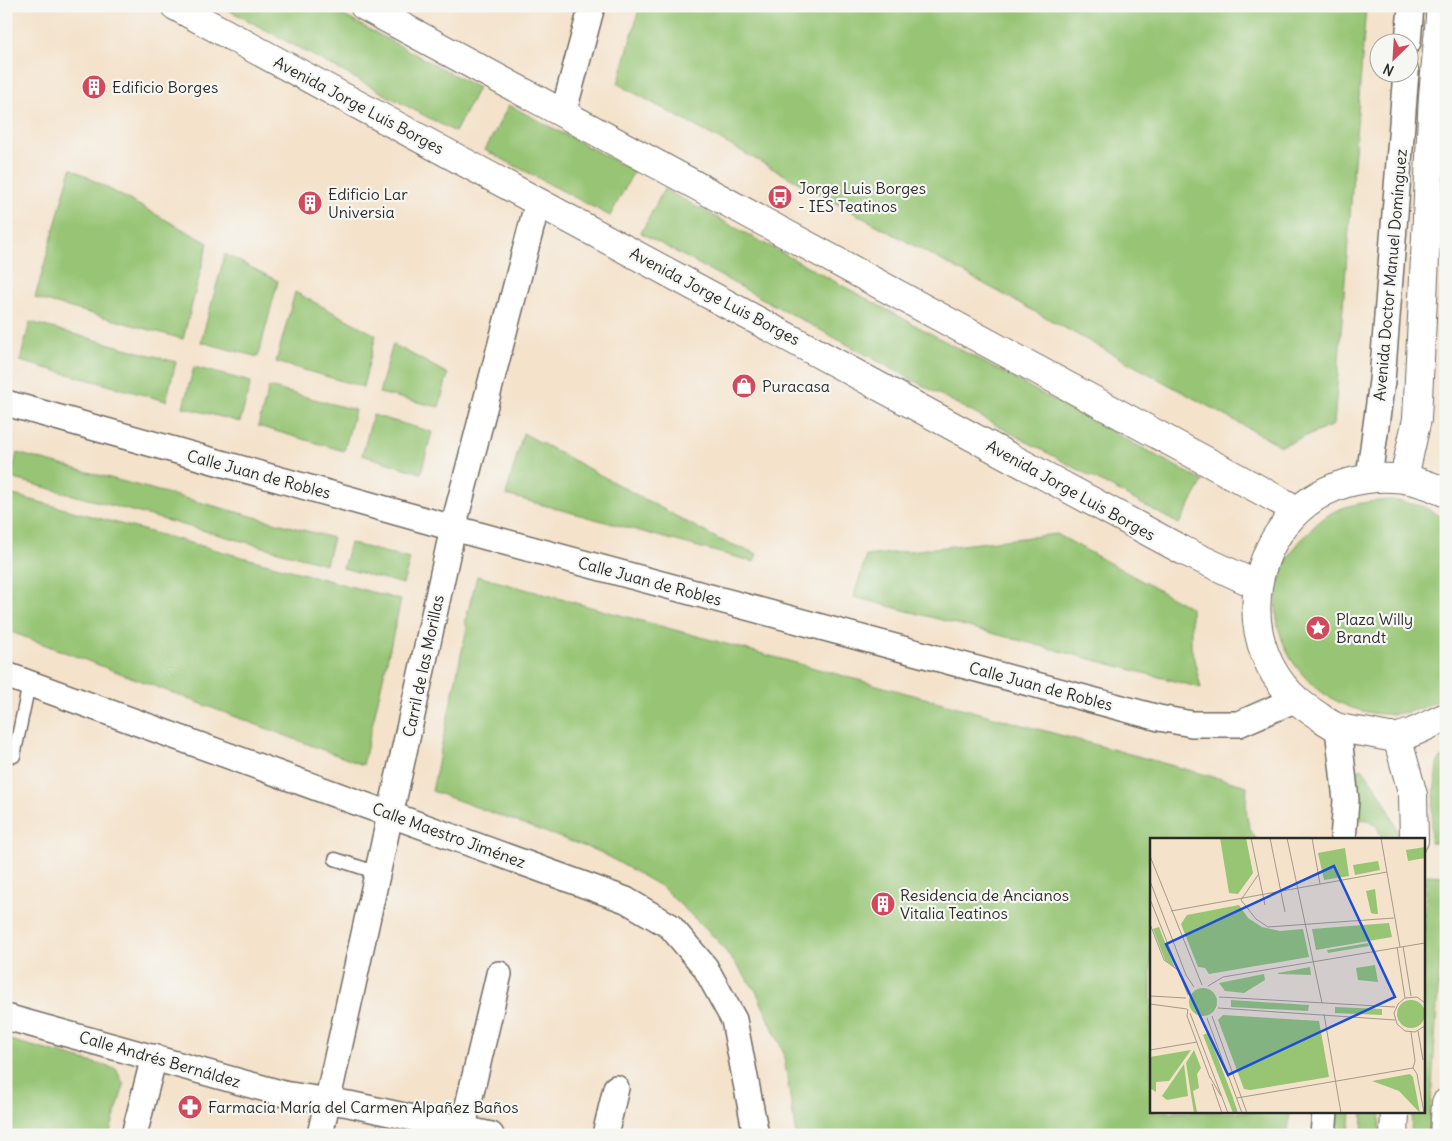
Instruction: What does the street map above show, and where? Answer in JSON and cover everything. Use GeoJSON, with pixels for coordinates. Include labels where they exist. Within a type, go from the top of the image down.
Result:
{"type":"FeatureCollection","features":[{"type":"Feature","properties":{"kind":"main road","name":"Avenida Jorge Luis Borges"},"geometry":{"type":"LineString","coordinates":[[175,6],[1184,551],[1256,585]]}},
{"type":"Feature","properties":{"kind":"main road"},"geometry":{"type":"LineString","coordinates":[[364,6],[1297,510]]}},
{"type":"Feature","properties":{"kind":"main road","name":"Avenida Doctor Manuel Domínguez"},"geometry":{"type":"LineString","coordinates":[[1404,478],[1417,419],[1433,96],[1442,6]]}},
{"type":"Feature","properties":{"kind":"main road"},"geometry":{"type":"LineString","coordinates":[[1446,493],[1430,484],[1404,478],[1369,477],[1332,488],[1297,510],[1271,544],[1256,585],[1258,634],[1267,662],[1294,700],[1338,728],[1397,737],[1446,717]]}},
{"type":"Feature","properties":{"kind":"main road"},"geometry":{"type":"LineString","coordinates":[[1397,737],[1412,795],[1414,838]]}},
{"type":"Feature","properties":{"kind":"main road"},"geometry":{"type":"LineString","coordinates":[[1444,1135],[1446,1102]]}},
{"type":"Feature","properties":{"kind":"main road"},"geometry":{"type":"LineString","coordinates":[[1394,1135],[1396,1114]]}},
{"type":"Feature","properties":{"kind":"street"},"geometry":{"type":"LineString","coordinates":[[563,114],[592,6]]}},
{"type":"Feature","properties":{"kind":"street"},"geometry":{"type":"LineString","coordinates":[[1409,32],[1411,6]]}},
{"type":"Feature","properties":{"kind":"street","name":"Avenida Doctor Manuel Domínguez"},"geometry":{"type":"LineString","coordinates":[[1369,477],[1382,381],[1405,82]]}},
{"type":"Feature","properties":{"kind":"street","name":"Carril de las Morillas"},"geometry":{"type":"LineString","coordinates":[[320,1135],[453,528],[538,201]]}},
{"type":"Feature","properties":{"kind":"street","name":"Calle Juan de Robles"},"geometry":{"type":"LineString","coordinates":[[6,403],[453,528],[1159,718],[1192,724],[1239,724],[1294,700]]}},
{"type":"Feature","properties":{"kind":"street","name":"Calle Maestro Jiménez"},"geometry":{"type":"LineString","coordinates":[[6,676],[392,813],[626,900],[670,926],[706,967],[734,1020],[756,1135]]}},
{"type":"Feature","properties":{"kind":"street"},"geometry":{"type":"LineString","coordinates":[[1338,728],[1346,800],[1343,838]]}},
{"type":"Feature","properties":{"kind":"street"},"geometry":{"type":"LineString","coordinates":[[461,1131],[499,974]]}},
{"type":"Feature","properties":{"kind":"street","name":"Calle Andrés Bernáldez"},"geometry":{"type":"LineString","coordinates":[[6,1017],[284,1094],[328,1100],[461,1131],[492,1135]]}},
{"type":"Feature","properties":{"kind":"street"},"geometry":{"type":"LineString","coordinates":[[134,1135],[154,1057]]}},
{"type":"Feature","properties":{"kind":"street"},"geometry":{"type":"LineString","coordinates":[[605,1135],[616,1088]]}},
{"type":"Feature","properties":{"kind":"street"},"geometry":{"type":"LineString","coordinates":[[1323,1135],[1325,1114]]}},
{"type":"Feature","properties":{"kind":"lane"},"geometry":{"type":"LineString","coordinates":[[14,756],[29,684]]}},
{"type":"Feature","properties":{"kind":"lane"},"geometry":{"type":"LineString","coordinates":[[335,860],[378,873]]}},
{"type":"Feature","properties":{"kind":"green space"},"geometry":{"type":"Polygon","coordinates":[[[221,6],[326,6],[478,88],[455,132],[221,6]]]}},
{"type":"Feature","properties":{"kind":"green space"},"geometry":{"type":"Polygon","coordinates":[[[640,6],[1366,6],[1334,425],[1281,446],[618,84],[640,6]]]}},
{"type":"Feature","properties":{"kind":"green space"},"geometry":{"type":"Polygon","coordinates":[[[509,105],[634,171],[610,216],[485,150],[509,105]]]}},
{"type":"Feature","properties":{"kind":"green space"},"geometry":{"type":"Polygon","coordinates":[[[71,168],[208,243],[183,339],[35,298],[71,168]]]}},
{"type":"Feature","properties":{"kind":"green space"},"geometry":{"type":"Polygon","coordinates":[[[664,189],[1203,481],[1179,524],[641,233],[664,189]]]}},
{"type":"Feature","properties":{"kind":"green space"},"geometry":{"type":"Polygon","coordinates":[[[225,254],[278,281],[258,357],[201,342],[225,254]]]}},
{"type":"Feature","properties":{"kind":"green space"},"geometry":{"type":"Polygon","coordinates":[[[295,292],[376,335],[363,387],[276,362],[295,292]]]}},
{"type":"Feature","properties":{"kind":"green space"},"geometry":{"type":"Polygon","coordinates":[[[30,322],[176,362],[166,401],[20,361],[30,322]]]}},
{"type":"Feature","properties":{"kind":"green space"},"geometry":{"type":"Polygon","coordinates":[[[393,344],[448,374],[439,407],[379,393],[393,344]]]}},
{"type":"Feature","properties":{"kind":"green space"},"geometry":{"type":"Polygon","coordinates":[[[194,367],[251,382],[240,422],[183,407],[194,367]]]}},
{"type":"Feature","properties":{"kind":"green space"},"geometry":{"type":"Polygon","coordinates":[[[269,387],[355,410],[344,451],[258,426],[269,387]]]}},
{"type":"Feature","properties":{"kind":"green space"},"geometry":{"type":"Polygon","coordinates":[[[373,415],[432,432],[421,473],[362,455],[373,415]]]}},
{"type":"Feature","properties":{"kind":"green space"},"geometry":{"type":"Polygon","coordinates":[[[523,433],[718,539],[757,554],[754,562],[506,495],[523,433]]]}},
{"type":"Feature","properties":{"kind":"green space"},"geometry":{"type":"Polygon","coordinates":[[[17,453],[333,538],[326,564],[11,478],[17,453]]]}},
{"type":"Feature","properties":{"kind":"green space"},"geometry":{"type":"Polygon","coordinates":[[[6,493],[401,600],[363,765],[6,630],[6,493]]]}},
{"type":"Feature","properties":{"kind":"green space"},"geometry":{"type":"Polygon","coordinates":[[[1392,500],[1422,506],[1446,519],[1446,695],[1437,701],[1408,712],[1377,714],[1340,703],[1317,688],[1299,670],[1285,647],[1278,623],[1277,597],[1283,570],[1297,545],[1318,523],[1333,512],[1347,506],[1392,500]]]}},
{"type":"Feature","properties":{"kind":"green space"},"geometry":{"type":"Polygon","coordinates":[[[1057,534],[1191,608],[1191,647],[1201,688],[854,597],[866,556],[1057,534]]]}},
{"type":"Feature","properties":{"kind":"green space"},"geometry":{"type":"Polygon","coordinates":[[[350,543],[410,559],[403,584],[343,568],[350,543]]]}},
{"type":"Feature","properties":{"kind":"green space"},"geometry":{"type":"Polygon","coordinates":[[[477,576],[1247,786],[1246,807],[1248,821],[1256,838],[1150,838],[1150,1114],[1290,1114],[1288,1135],[796,1135],[783,1051],[756,991],[718,941],[662,887],[600,852],[432,791],[467,627],[465,622],[477,576]]]}},
{"type":"Feature","properties":{"kind":"green space"},"geometry":{"type":"Polygon","coordinates":[[[1444,757],[1446,758],[1446,843],[1430,842],[1437,764],[1444,757]]]}},
{"type":"Feature","properties":{"kind":"green space"},"geometry":{"type":"Polygon","coordinates":[[[1362,768],[1385,802],[1398,838],[1381,838],[1377,826],[1368,820],[1354,819],[1358,770],[1362,768]]]}},
{"type":"Feature","properties":{"kind":"green space"},"geometry":{"type":"Polygon","coordinates":[[[1427,875],[1445,876],[1429,1135],[1411,1135],[1412,1114],[1424,1114],[1424,922],[1427,875]]]}},
{"type":"Feature","properties":{"kind":"green space"},"geometry":{"type":"Polygon","coordinates":[[[6,1039],[116,1069],[124,1085],[109,1135],[6,1135],[6,1039]]]}},
{"type":"Feature","properties":{"kind":"green space"},"geometry":{"type":"Polygon","coordinates":[[[1334,1114],[1351,1114],[1349,1135],[1332,1135],[1334,1114]]]}},
{"type":"Feature","properties":{"kind":"green space"},"geometry":{"type":"Polygon","coordinates":[[[1363,1114],[1381,1114],[1379,1135],[1362,1135],[1363,1114]]]}},
{"type":"Feature","properties":{"kind":"place","name":"Edificio Borges"},"geometry":{"type":"Point","coordinates":[94,87]}},
{"type":"Feature","properties":{"kind":"place","name":"Jorge Luis Borges - IES Teatinos"},"geometry":{"type":"Point","coordinates":[780,197]}},
{"type":"Feature","properties":{"kind":"place","name":"Edificio Lar Universia"},"geometry":{"type":"Point","coordinates":[310,203]}},
{"type":"Feature","properties":{"kind":"place","name":"Puracasa"},"geometry":{"type":"Point","coordinates":[744,386]}},
{"type":"Feature","properties":{"kind":"place","name":"Plaza Willy Brandt"},"geometry":{"type":"Point","coordinates":[1318,628]}},
{"type":"Feature","properties":{"kind":"place","name":"Residencia de Ancianos Vitalia Teatinos"},"geometry":{"type":"Point","coordinates":[883,904]}},
{"type":"Feature","properties":{"kind":"place","name":"Farmacia María del Carmen Alpañez Baños"},"geometry":{"type":"Point","coordinates":[190,1107]}}]}
